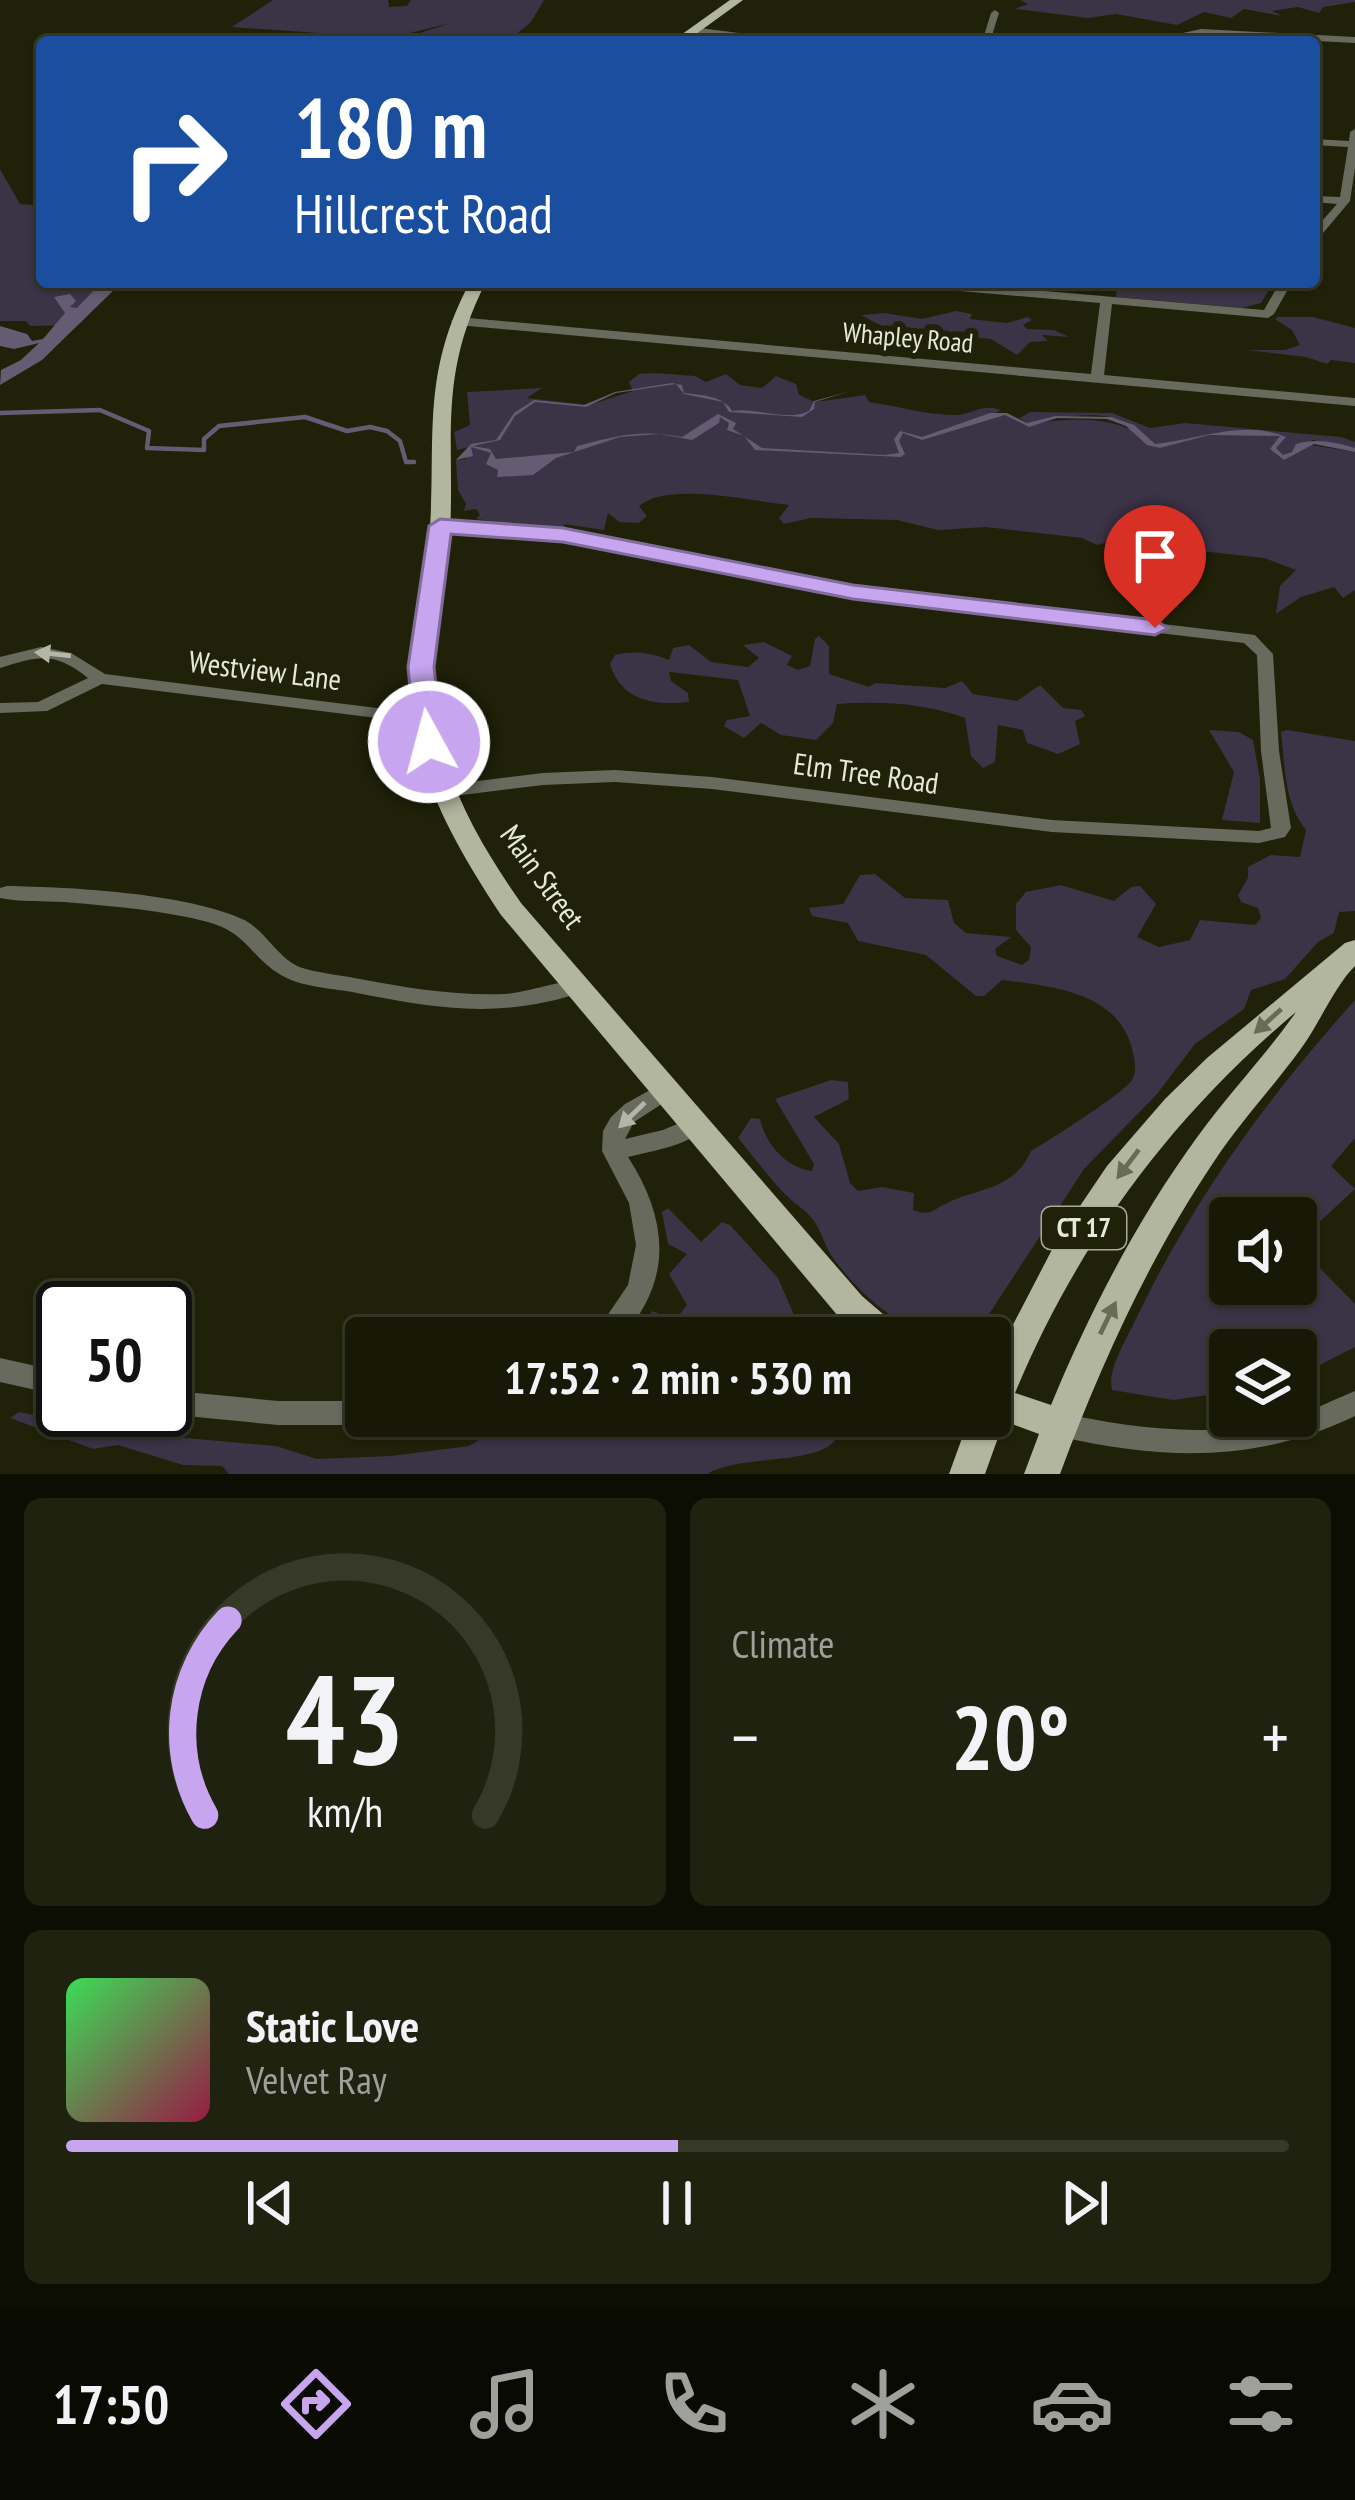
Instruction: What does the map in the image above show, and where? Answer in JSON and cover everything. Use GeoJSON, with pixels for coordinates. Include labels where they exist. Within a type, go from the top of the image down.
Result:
{"type":"FeatureCollection","features":[{"type":"Feature","properties":{"kind":"main road"},"geometry":{"type":"LineString","coordinates":[[684,36],[737,0]]}},
{"type":"Feature","properties":{"kind":"main road","name":"Main Street"},"geometry":{"type":"LineString","coordinates":[[475,288],[458,321],[439,392],[440,526],[421,667],[423,715],[446,791],[465,837],[494,884],[862,1317]]}},
{"type":"Feature","properties":{"kind":"main road","name":"CT 17"},"geometry":{"type":"LineString","coordinates":[[1011,1365],[1063,1262],[1137,1152],[1273,1016],[1345,961]]}},
{"type":"Feature","properties":{"kind":"main road","name":"CT 17"},"geometry":{"type":"LineString","coordinates":[[1042,1474],[1153,1232],[1209,1144],[1300,1030],[1345,961]]}},
{"type":"Feature","properties":{"kind":"main road"},"geometry":{"type":"LineString","coordinates":[[1011,1412],[1061,1425]]}},
{"type":"Feature","properties":{"kind":"main road","name":"CT 17"},"geometry":{"type":"LineString","coordinates":[[967,1474],[980,1437]]}},
{"type":"Feature","properties":{"kind":"street"},"geometry":{"type":"LineString","coordinates":[[988,36],[994,13]]}},
{"type":"Feature","properties":{"kind":"street"},"geometry":{"type":"LineString","coordinates":[[692,30],[739,36]]}},
{"type":"Feature","properties":{"kind":"street"},"geometry":{"type":"LineString","coordinates":[[1179,36],[1201,32],[1278,36]]}},
{"type":"Feature","properties":{"kind":"street"},"geometry":{"type":"LineString","coordinates":[[1320,38],[1355,40]]}},
{"type":"Feature","properties":{"kind":"street"},"geometry":{"type":"LineString","coordinates":[[1320,141],[1354,138],[1345,201],[1320,230]]}},
{"type":"Feature","properties":{"kind":"street"},"geometry":{"type":"LineString","coordinates":[[1320,199],[1345,201]]}},
{"type":"Feature","properties":{"kind":"street"},"geometry":{"type":"LineString","coordinates":[[965,288],[1268,314],[1283,288]]}},
{"type":"Feature","properties":{"kind":"street"},"geometry":{"type":"LineString","coordinates":[[1097,380],[1106,301]]}},
{"type":"Feature","properties":{"kind":"street","name":"Whapley Road"},"geometry":{"type":"LineString","coordinates":[[458,321],[1355,402]]}},
{"type":"Feature","properties":{"kind":"street","name":"Elm Tree Road"},"geometry":{"type":"LineString","coordinates":[[440,526],[563,535],[853,592],[1242,638],[1261,645],[1281,819],[1278,833],[1259,837],[1052,826],[712,783],[615,776],[446,791]]}},
{"type":"Feature","properties":{"kind":"street","name":"Westview Lane"},"geometry":{"type":"LineString","coordinates":[[0,663],[24,653],[56,651],[74,656],[100,679],[423,715]]}},
{"type":"Feature","properties":{"kind":"street"},"geometry":{"type":"LineString","coordinates":[[0,708],[41,707],[100,679]]}},
{"type":"Feature","properties":{"kind":"street"},"geometry":{"type":"LineString","coordinates":[[2,895],[66,896],[225,920],[251,934],[274,964],[302,976],[496,1003],[535,999],[578,986]]}},
{"type":"Feature","properties":{"kind":"street"},"geometry":{"type":"LineString","coordinates":[[623,1317],[633,1305],[649,1252],[642,1204],[614,1151],[614,1136],[623,1120],[666,1090]]}},
{"type":"Feature","properties":{"kind":"street"},"geometry":{"type":"LineString","coordinates":[[614,1151],[668,1138],[696,1125]]}},
{"type":"Feature","properties":{"kind":"street"},"geometry":{"type":"LineString","coordinates":[[0,1370],[36,1378]]}},
{"type":"Feature","properties":{"kind":"street"},"geometry":{"type":"LineString","coordinates":[[1061,1425],[1157,1441],[1226,1440],[1304,1425],[1355,1403]]}},
{"type":"Feature","properties":{"kind":"street"},"geometry":{"type":"LineString","coordinates":[[192,1405],[278,1413],[345,1413]]}},
{"type":"Feature","properties":{"kind":"shaded area"},"geometry":{"type":"Polygon","coordinates":[[[273,0],[388,0],[389,7],[407,6],[411,0],[544,0],[531,22],[514,36],[410,36],[451,23],[397,36],[232,27],[273,0]]]}},
{"type":"Feature","properties":{"kind":"shaded area"},"geometry":{"type":"Polygon","coordinates":[[[1020,0],[1355,2],[1323,7],[1319,13],[1298,7],[1272,11],[1282,16],[1244,9],[1231,18],[1204,12],[1177,25],[1116,14],[1088,18],[1015,9],[1028,4],[1020,0]]]}},
{"type":"Feature","properties":{"kind":"shaded area"},"geometry":{"type":"Polygon","coordinates":[[[0,169],[20,204],[36,205],[36,288],[116,288],[78,325],[0,321],[0,169]]]}},
{"type":"Feature","properties":{"kind":"shaded area"},"geometry":{"type":"Polygon","coordinates":[[[96,288],[116,288],[42,360],[0,385],[1,370],[39,343],[14,349],[0,346],[0,326],[27,334],[32,341],[43,339],[65,313],[54,297],[70,294],[76,301],[70,307],[77,308],[96,288]]]}},
{"type":"Feature","properties":{"kind":"shaded area"},"geometry":{"type":"Polygon","coordinates":[[[1117,288],[1270,288],[1261,303],[1242,308],[1116,297],[1117,288]]]}},
{"type":"Feature","properties":{"kind":"shaded area"},"geometry":{"type":"Polygon","coordinates":[[[956,311],[972,314],[970,319],[1007,323],[1028,317],[1032,320],[1023,325],[1027,329],[1054,330],[1069,337],[1042,335],[1048,341],[1030,342],[1017,355],[991,339],[971,337],[967,331],[911,333],[883,340],[883,327],[861,315],[922,319],[956,311]]]}},
{"type":"Feature","properties":{"kind":"shaded area"},"geometry":{"type":"Polygon","coordinates":[[[1313,317],[1355,328],[1355,363],[1331,360],[1327,364],[1248,350],[1300,345],[1292,330],[1275,319],[1313,317]]]}},
{"type":"Feature","properties":{"kind":"shaded area"},"geometry":{"type":"Polygon","coordinates":[[[639,374],[695,376],[706,382],[726,374],[740,385],[762,388],[776,376],[796,384],[799,395],[815,402],[865,395],[869,402],[933,414],[994,408],[1001,410],[987,417],[1007,415],[1024,425],[1086,420],[1115,424],[1145,436],[1119,419],[1104,416],[1027,423],[1020,418],[1030,412],[1112,413],[1150,428],[1185,423],[1341,437],[1355,442],[1355,448],[1312,440],[1311,445],[1355,452],[1355,590],[1343,598],[1334,587],[1301,597],[1276,614],[1280,586],[1296,570],[1264,558],[1112,541],[1097,545],[1082,538],[986,527],[938,530],[897,520],[811,518],[784,524],[779,518],[789,505],[711,495],[652,499],[639,506],[647,516],[639,523],[619,522],[608,513],[604,530],[563,524],[568,531],[476,519],[480,515],[476,509],[464,511],[456,460],[466,459],[470,447],[457,450],[454,432],[470,425],[467,392],[542,388],[527,398],[589,405],[633,391],[629,382],[639,374]]]}},
{"type":"Feature","properties":{"kind":"shaded area"},"geometry":{"type":"Polygon","coordinates":[[[672,383],[682,385],[684,393],[718,399],[724,402],[732,411],[791,415],[809,411],[814,401],[851,391],[815,402],[814,409],[802,417],[729,412],[723,402],[684,394],[676,384],[616,393],[586,407],[535,402],[515,416],[500,440],[473,446],[490,449],[496,459],[574,452],[577,446],[604,439],[629,435],[659,434],[620,437],[556,458],[533,475],[497,477],[498,470],[486,464],[491,453],[471,447],[473,456],[456,460],[471,444],[496,440],[514,413],[534,400],[584,405],[615,392],[672,383]]]}},
{"type":"Feature","properties":{"kind":"shaded area"},"geometry":{"type":"Polygon","coordinates":[[[990,413],[1007,413],[1027,423],[1055,416],[1112,417],[1134,425],[1155,444],[1220,432],[1254,430],[1286,437],[1276,448],[1283,455],[1296,444],[1311,441],[1340,444],[1355,452],[1314,444],[1284,460],[1270,449],[1280,436],[1209,435],[1160,448],[1147,445],[1126,426],[1107,419],[1057,418],[1029,427],[1005,415],[922,440],[903,433],[899,441],[905,454],[901,457],[755,450],[744,436],[762,448],[884,455],[899,453],[894,439],[900,431],[922,437],[990,413]]]}},
{"type":"Feature","properties":{"kind":"shaded area"},"geometry":{"type":"Polygon","coordinates":[[[718,414],[736,423],[733,429],[743,436],[727,430],[729,423],[720,417],[719,423],[692,440],[661,434],[682,437],[718,414]]]}},
{"type":"Feature","properties":{"kind":"shaded area"},"geometry":{"type":"Polygon","coordinates":[[[819,636],[829,646],[829,674],[869,687],[875,683],[945,688],[962,681],[973,694],[1017,701],[1040,685],[1063,708],[1081,710],[1085,716],[1075,721],[1080,744],[1058,754],[1027,743],[1023,730],[998,725],[995,762],[983,768],[971,756],[965,718],[918,706],[869,703],[837,704],[833,723],[816,740],[781,735],[761,723],[744,738],[724,726],[727,720],[750,716],[738,680],[669,672],[671,681],[688,693],[689,702],[664,703],[631,693],[610,664],[615,655],[630,653],[669,660],[673,648],[689,645],[711,662],[748,667],[759,658],[743,645],[764,642],[792,656],[787,665],[798,670],[810,666],[819,636]]]}},
{"type":"Feature","properties":{"kind":"shaded area"},"geometry":{"type":"Polygon","coordinates":[[[1209,730],[1239,732],[1253,740],[1260,779],[1260,823],[1222,820],[1234,772],[1209,730]]]}},
{"type":"Feature","properties":{"kind":"shaded area"},"geometry":{"type":"Polygon","coordinates":[[[1281,732],[1355,741],[1355,911],[1339,912],[1334,933],[1318,942],[1285,979],[1251,990],[1244,1009],[1195,1044],[1157,1094],[1084,1169],[987,1317],[894,1317],[844,1272],[811,1217],[780,1189],[738,1138],[751,1118],[760,1119],[772,1145],[785,1159],[812,1171],[814,1164],[775,1099],[831,1080],[848,1082],[849,1099],[814,1117],[839,1144],[850,1183],[858,1191],[882,1187],[914,1193],[913,1210],[928,1212],[1005,1181],[1031,1151],[1126,1086],[1135,1073],[1134,1056],[1114,1017],[1082,996],[1002,980],[984,996],[976,996],[926,955],[858,941],[848,923],[812,916],[809,908],[843,904],[860,875],[875,874],[905,898],[948,900],[954,923],[966,933],[1011,937],[995,949],[997,956],[1022,965],[1029,960],[1031,947],[1016,930],[1016,904],[1026,892],[1061,885],[1114,901],[1131,887],[1140,886],[1156,904],[1137,937],[1159,947],[1190,940],[1200,920],[1255,925],[1261,918],[1258,908],[1241,902],[1238,895],[1248,878],[1248,867],[1271,855],[1300,857],[1306,830],[1293,808],[1281,732]]]}},
{"type":"Feature","properties":{"kind":"shaded area"},"geometry":{"type":"Polygon","coordinates":[[[1355,1000],[1355,1138],[1331,1166],[1355,1189],[1317,1224],[1317,1197],[1209,1197],[1209,1305],[1317,1305],[1317,1261],[1355,1304],[1355,1347],[1317,1366],[1317,1329],[1209,1329],[1209,1395],[1173,1400],[1112,1390],[1118,1355],[1157,1277],[1206,1193],[1262,1113],[1355,1000]]]}},
{"type":"Feature","properties":{"kind":"shaded area"},"geometry":{"type":"Polygon","coordinates":[[[668,1208],[701,1242],[722,1222],[730,1225],[778,1278],[795,1317],[677,1317],[687,1305],[669,1274],[687,1254],[668,1244],[662,1212],[668,1208]]]}},
{"type":"Feature","properties":{"kind":"shaded area"},"geometry":{"type":"Polygon","coordinates":[[[19,1412],[36,1415],[36,1428],[10,1418],[19,1412]]]}},
{"type":"Feature","properties":{"kind":"shaded area"},"geometry":{"type":"Polygon","coordinates":[[[61,1437],[174,1437],[276,1446],[317,1459],[469,1446],[483,1437],[836,1439],[812,1453],[738,1464],[707,1474],[229,1474],[222,1466],[183,1465],[118,1445],[93,1449],[61,1437]]]}},
{"type":"Feature","properties":{"kind":"waterway"},"geometry":{"type":"LineString","coordinates":[[0,413],[100,410],[149,431],[147,448],[204,450],[204,439],[219,426],[305,417],[347,431],[370,427],[387,431],[400,441],[406,462],[414,462]]}},
{"type":"Feature","properties":{"kind":"route"},"geometry":{"type":"LineString","coordinates":[[429,742],[421,667],[440,526],[563,535],[853,592],[1155,628]]}}]}
